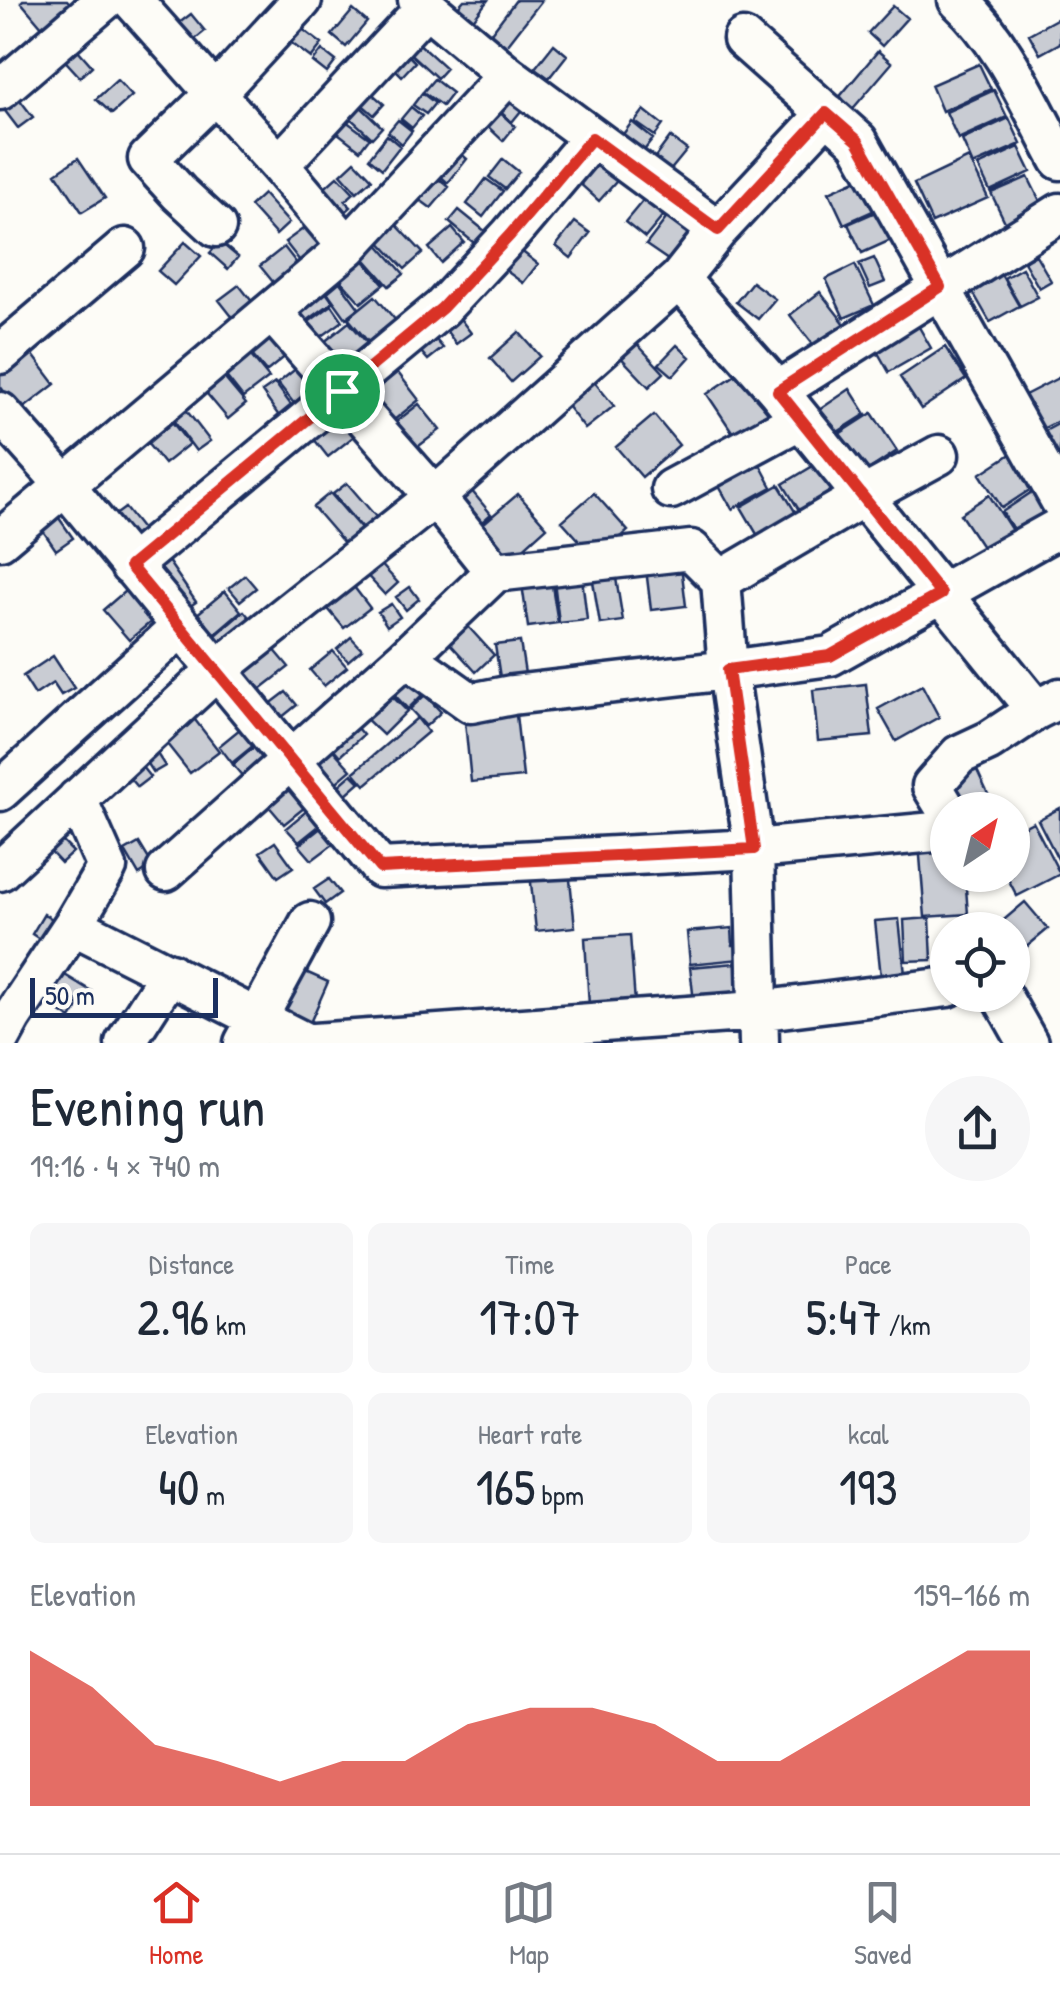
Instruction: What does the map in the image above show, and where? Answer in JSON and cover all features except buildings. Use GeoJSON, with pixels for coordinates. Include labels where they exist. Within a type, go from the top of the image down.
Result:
{"type":"FeatureCollection","features":[{"type":"Feature","properties":{"kind":"street"},"geometry":{"type":"LineString","coordinates":[[0,90],[104,0]]}},
{"type":"Feature","properties":{"kind":"street"},"geometry":{"type":"LineString","coordinates":[[132,0],[348,248]]}},
{"type":"Feature","properties":{"kind":"street"},"geometry":{"type":"LineString","coordinates":[[216,227],[148,159],[302,0]]}},
{"type":"Feature","properties":{"kind":"street"},"geometry":{"type":"LineString","coordinates":[[958,0],[998,48],[1060,160]]}},
{"type":"Feature","properties":{"kind":"street"},"geometry":{"type":"LineString","coordinates":[[279,165],[422,4],[508,75],[718,230]]}},
{"type":"Feature","properties":{"kind":"street"},"geometry":{"type":"LineString","coordinates":[[743,39],[858,141],[1060,500]]}},
{"type":"Feature","properties":{"kind":"street"},"geometry":{"type":"LineString","coordinates":[[0,540],[348,248],[508,75]]}},
{"type":"Feature","properties":{"kind":"street"},"geometry":{"type":"LineString","coordinates":[[0,871],[216,670],[435,497],[679,279],[718,230],[826,113]]}},
{"type":"Feature","properties":{"kind":"street"},"geometry":{"type":"LineString","coordinates":[[130,566],[442,308],[592,138]]}},
{"type":"Feature","properties":{"kind":"street"},"geometry":{"type":"LineString","coordinates":[[671,489],[789,406],[940,287],[1060,213]]}},
{"type":"Feature","properties":{"kind":"street"},"geometry":{"type":"LineString","coordinates":[[0,354],[126,248]]}},
{"type":"Feature","properties":{"kind":"street"},"geometry":{"type":"LineString","coordinates":[[8,435],[64,484],[380,868],[754,849],[945,831],[946,809],[932,786],[959,755],[1048,704],[941,594],[864,496],[679,279]]}},
{"type":"Feature","properties":{"kind":"street"},"geometry":{"type":"LineString","coordinates":[[272,312],[435,497],[494,572]]}},
{"type":"Feature","properties":{"kind":"street"},"geometry":{"type":"LineString","coordinates":[[720,580],[939,455]]}},
{"type":"Feature","properties":{"kind":"street"},"geometry":{"type":"LineString","coordinates":[[406,658],[471,703],[830,656],[1060,527]]}},
{"type":"Feature","properties":{"kind":"street"},"geometry":{"type":"LineString","coordinates":[[166,871],[406,658],[494,572],[691,550],[720,580],[728,670],[754,849],[758,1027]]}},
{"type":"Feature","properties":{"kind":"street"},"geometry":{"type":"LineString","coordinates":[[0,791],[181,627]]}},
{"type":"Feature","properties":{"kind":"street"},"geometry":{"type":"LineString","coordinates":[[4,1021],[73,925],[107,868],[78,799]]}},
{"type":"Feature","properties":{"kind":"street"},"geometry":{"type":"LineString","coordinates":[[251,1031],[310,922]]}},
{"type":"Feature","properties":{"kind":"street"},"geometry":{"type":"LineString","coordinates":[[73,925],[170,973],[251,1031],[306,1043]]}},
{"type":"Feature","properties":{"kind":"street"},"geometry":{"type":"LineString","coordinates":[[125,1043],[170,973]]}},
{"type":"Feature","properties":{"kind":"street"},"geometry":{"type":"LineString","coordinates":[[314,1043],[758,1027],[930,991]]}},
{"type":"Feature","properties":{"kind":"street"},"geometry":{"type":"LineString","coordinates":[[1011,1012],[1028,1043]]}},
{"type":"Feature","properties":{"kind":"route"},"geometry":{"type":"LineString","coordinates":[[826,113],[858,141],[940,287],[778,391],[941,594],[830,656],[728,670],[754,849],[380,868],[130,566],[342,391],[442,308],[592,138],[718,230],[826,113]]}}]}
